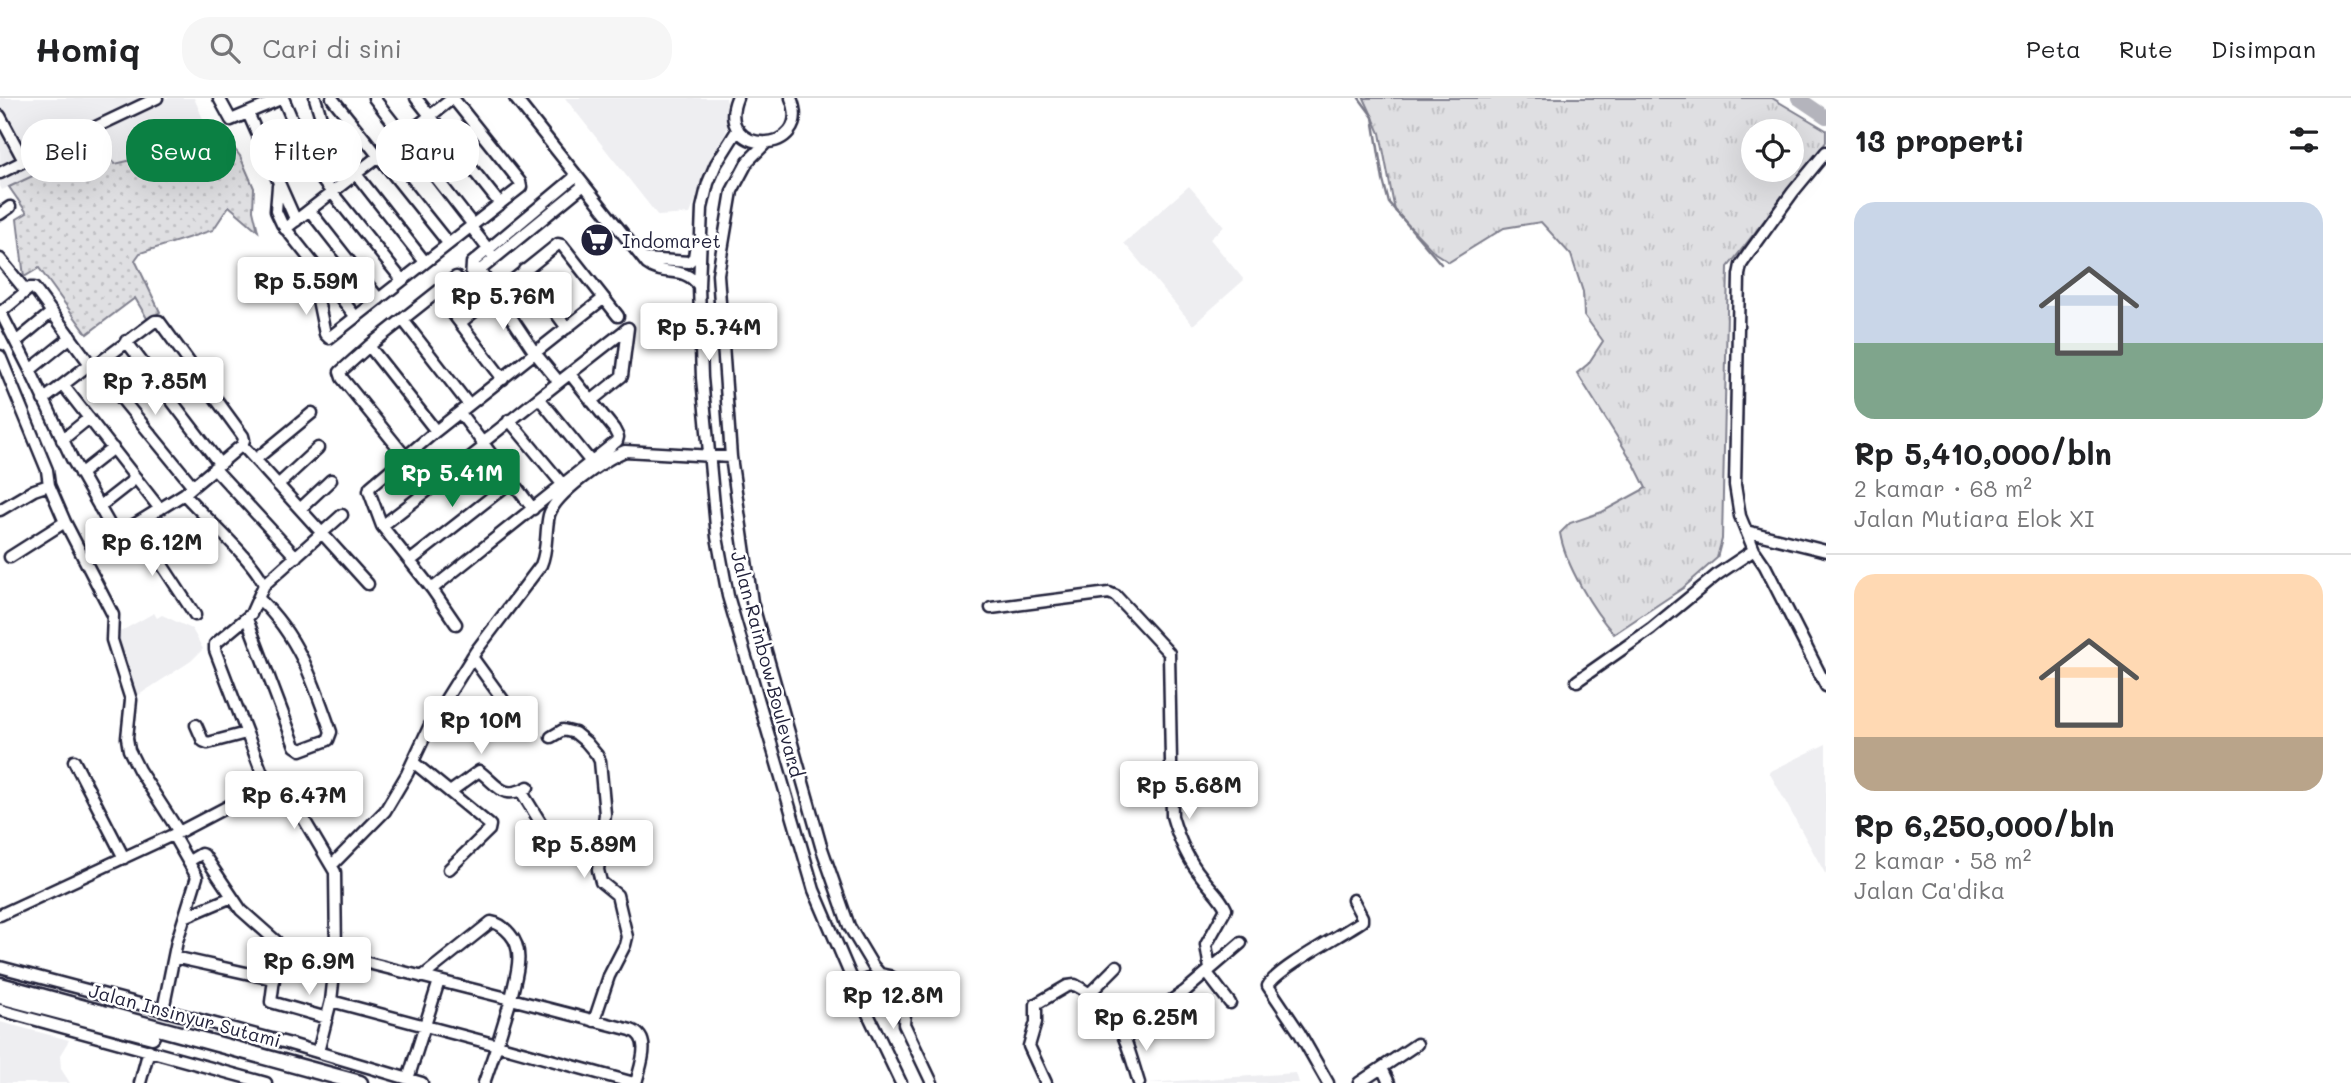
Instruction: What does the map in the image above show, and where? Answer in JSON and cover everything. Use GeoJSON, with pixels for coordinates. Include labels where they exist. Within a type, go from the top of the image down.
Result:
{"type":"FeatureCollection","features":[{"type":"Feature","properties":{"kind":"highway","name":"Jalan Insinyur Sutami"},"geometry":{"type":"LineString","coordinates":[[0,985],[360,1083]]}},
{"type":"Feature","properties":{"kind":"highway","name":"Jalan Insinyur Sutami"},"geometry":{"type":"LineString","coordinates":[[0,996],[326,1083]]}},
{"type":"Feature","properties":{"kind":"street"},"geometry":{"type":"LineString","coordinates":[[112,119],[157,98]]}},
{"type":"Feature","properties":{"kind":"street"},"geometry":{"type":"LineString","coordinates":[[219,98],[228,118],[233,120],[283,98],[311,163],[402,280]]}},
{"type":"Feature","properties":{"kind":"street"},"geometry":{"type":"LineString","coordinates":[[251,98],[252,111],[278,186],[296,222]]}},
{"type":"Feature","properties":{"kind":"street"},"geometry":{"type":"LineString","coordinates":[[315,98],[321,119]]}},
{"type":"Feature","properties":{"kind":"street"},"geometry":{"type":"LineString","coordinates":[[332,98],[376,153]]}},
{"type":"Feature","properties":{"kind":"street"},"geometry":{"type":"LineString","coordinates":[[373,98],[390,119]]}},
{"type":"Feature","properties":{"kind":"street"},"geometry":{"type":"LineString","coordinates":[[416,98],[500,204]]}},
{"type":"Feature","properties":{"kind":"street"},"geometry":{"type":"LineString","coordinates":[[310,261],[326,336],[331,337],[522,185],[453,98],[428,119]]}},
{"type":"Feature","properties":{"kind":"street"},"geometry":{"type":"LineString","coordinates":[[515,98],[647,264],[654,269],[687,274],[699,286]]}},
{"type":"Feature","properties":{"kind":"street"},"geometry":{"type":"LineString","coordinates":[[736,98],[733,114],[738,129],[749,140],[765,144]]}},
{"type":"Feature","properties":{"kind":"street"},"geometry":{"type":"LineString","coordinates":[[793,102],[803,98]]}},
{"type":"Feature","properties":{"kind":"street","name":"Jalan Rainbow Boulevard"},"geometry":{"type":"LineString","coordinates":[[793,102],[795,114],[791,129],[780,139],[765,144],[748,161],[732,191],[719,263],[731,457],[752,602],[821,846],[849,926],[880,974]]}},
{"type":"Feature","properties":{"kind":"street"},"geometry":{"type":"LineString","coordinates":[[0,116],[21,155]]}},
{"type":"Feature","properties":{"kind":"street","name":"Jalan Rainbow Boulevard"},"geometry":{"type":"LineString","coordinates":[[738,129],[716,164],[702,208],[699,286],[702,378],[717,537],[728,596],[814,890],[858,993],[901,1083]]}},
{"type":"Feature","properties":{"kind":"street"},"geometry":{"type":"LineString","coordinates":[[1826,152],[1793,192],[1740,269],[1735,485],[1738,509],[1754,550],[1765,566],[1826,686]]}},
{"type":"Feature","properties":{"kind":"street"},"geometry":{"type":"LineString","coordinates":[[362,170],[376,159]]}},
{"type":"Feature","properties":{"kind":"street"},"geometry":{"type":"LineString","coordinates":[[0,173],[21,162]]}},
{"type":"Feature","properties":{"kind":"street"},"geometry":{"type":"LineString","coordinates":[[523,228],[543,204],[576,176]]}},
{"type":"Feature","properties":{"kind":"street"},"geometry":{"type":"LineString","coordinates":[[285,229],[347,182]]}},
{"type":"Feature","properties":{"kind":"street"},"geometry":{"type":"LineString","coordinates":[[362,182],[425,262]]}},
{"type":"Feature","properties":{"kind":"street"},"geometry":{"type":"LineString","coordinates":[[399,182],[448,243]]}},
{"type":"Feature","properties":{"kind":"street"},"geometry":{"type":"LineString","coordinates":[[439,182],[492,253]]}},
{"type":"Feature","properties":{"kind":"street"},"geometry":{"type":"LineString","coordinates":[[558,382],[492,297],[476,267],[523,228],[551,212],[584,185]]}},
{"type":"Feature","properties":{"kind":"street"},"geometry":{"type":"LineString","coordinates":[[278,186],[276,211],[285,229],[356,317]]}},
{"type":"Feature","properties":{"kind":"street"},"geometry":{"type":"LineString","coordinates":[[543,204],[551,212]]}},
{"type":"Feature","properties":{"kind":"street"},"geometry":{"type":"LineString","coordinates":[[0,214],[10,207]]}},
{"type":"Feature","properties":{"kind":"street"},"geometry":{"type":"LineString","coordinates":[[644,259],[689,262],[695,253],[698,216],[702,208]]}},
{"type":"Feature","properties":{"kind":"street"},"geometry":{"type":"LineString","coordinates":[[310,211],[379,299]]}},
{"type":"Feature","properties":{"kind":"street"},"geometry":{"type":"LineString","coordinates":[[460,323],[556,244],[559,244],[618,316]]}},
{"type":"Feature","properties":{"kind":"street"},"geometry":{"type":"LineString","coordinates":[[0,259],[26,291]]}},
{"type":"Feature","properties":{"kind":"street"},"geometry":{"type":"LineString","coordinates":[[524,270],[567,328]]}},
{"type":"Feature","properties":{"kind":"street"},"geometry":{"type":"LineString","coordinates":[[405,456],[342,378],[341,372],[369,346],[456,277]]}},
{"type":"Feature","properties":{"kind":"street"},"geometry":{"type":"LineString","coordinates":[[43,400],[63,385],[93,365],[126,341],[147,324],[159,321],[243,436],[244,443],[184,494],[116,536],[62,440],[43,400],[17,341],[0,311],[26,291],[35,289],[93,365],[193,486]]}},
{"type":"Feature","properties":{"kind":"street"},"geometry":{"type":"LineString","coordinates":[[437,293],[503,379]]}},
{"type":"Feature","properties":{"kind":"street"},"geometry":{"type":"LineString","coordinates":[[456,624],[382,526],[369,489],[405,456],[604,298]]}},
{"type":"Feature","properties":{"kind":"street"},"geometry":{"type":"LineString","coordinates":[[17,341],[52,312]]}},
{"type":"Feature","properties":{"kind":"street"},"geometry":{"type":"LineString","coordinates":[[403,320],[469,405]]}},
{"type":"Feature","properties":{"kind":"street"},"geometry":{"type":"LineString","coordinates":[[382,526],[484,445],[509,420],[628,328],[622,376],[592,401]]}},
{"type":"Feature","properties":{"kind":"street"},"geometry":{"type":"LineString","coordinates":[[30,370],[71,337]]}},
{"type":"Feature","properties":{"kind":"street"},"geometry":{"type":"LineString","coordinates":[[126,341],[216,465],[296,557]]}},
{"type":"Feature","properties":{"kind":"street"},"geometry":{"type":"LineString","coordinates":[[369,346],[436,431]]}},
{"type":"Feature","properties":{"kind":"street"},"geometry":{"type":"LineString","coordinates":[[0,356],[47,470],[49,485],[65,523],[113,615],[112,640],[131,700],[127,738],[129,750],[176,833],[197,877],[174,957],[163,1010]]}},
{"type":"Feature","properties":{"kind":"street"},"geometry":{"type":"LineString","coordinates":[[432,589],[617,441],[614,429],[569,373]]}},
{"type":"Feature","properties":{"kind":"street"},"geometry":{"type":"LineString","coordinates":[[63,385],[160,509]]}},
{"type":"Feature","properties":{"kind":"street"},"geometry":{"type":"LineString","coordinates":[[539,398],[591,462]]}},
{"type":"Feature","properties":{"kind":"street"},"geometry":{"type":"LineString","coordinates":[[256,459],[312,413]]}},
{"type":"Feature","properties":{"kind":"street"},"geometry":{"type":"LineString","coordinates":[[460,413],[521,492],[530,511]]}},
{"type":"Feature","properties":{"kind":"street"},"geometry":{"type":"LineString","coordinates":[[62,440],[89,418]]}},
{"type":"Feature","properties":{"kind":"street"},"geometry":{"type":"LineString","coordinates":[[509,420],[563,485]]}},
{"type":"Feature","properties":{"kind":"street"},"geometry":{"type":"LineString","coordinates":[[242,445],[368,584]]}},
{"type":"Feature","properties":{"kind":"street"},"geometry":{"type":"LineString","coordinates":[[278,485],[318,448]]}},
{"type":"Feature","properties":{"kind":"street"},"geometry":{"type":"LineString","coordinates":[[80,474],[113,449]]}},
{"type":"Feature","properties":{"kind":"street"},"geometry":{"type":"LineString","coordinates":[[332,864],[384,811],[413,762],[431,723],[472,657],[541,565],[550,513],[560,498],[611,457],[625,451],[731,457]]}},
{"type":"Feature","properties":{"kind":"street"},"geometry":{"type":"LineString","coordinates":[[99,507],[136,478]]}},
{"type":"Feature","properties":{"kind":"street"},"geometry":{"type":"LineString","coordinates":[[300,509],[331,480]]}},
{"type":"Feature","properties":{"kind":"street"},"geometry":{"type":"LineString","coordinates":[[410,561],[512,481]]}},
{"type":"Feature","properties":{"kind":"street"},"geometry":{"type":"LineString","coordinates":[[0,510],[34,490],[49,485]]}},
{"type":"Feature","properties":{"kind":"street"},"geometry":{"type":"LineString","coordinates":[[184,494],[242,556],[264,585]]}},
{"type":"Feature","properties":{"kind":"street"},"geometry":{"type":"LineString","coordinates":[[318,1052],[331,1001],[336,955],[335,872],[293,801],[288,795],[267,786],[214,646],[247,619],[260,599],[264,585],[342,515]]}},
{"type":"Feature","properties":{"kind":"street"},"geometry":{"type":"LineString","coordinates":[[10,557],[65,523]]}},
{"type":"Feature","properties":{"kind":"street"},"geometry":{"type":"LineString","coordinates":[[136,525],[195,615]]}},
{"type":"Feature","properties":{"kind":"street"},"geometry":{"type":"LineString","coordinates":[[1746,531],[1826,551]]}},
{"type":"Feature","properties":{"kind":"street"},"geometry":{"type":"LineString","coordinates":[[1577,681],[1650,629],[1712,578],[1754,550]]}},
{"type":"Feature","properties":{"kind":"street"},"geometry":{"type":"LineString","coordinates":[[992,608],[1109,593],[1116,596],[1169,653],[1172,816],[1177,833],[1199,874],[1226,909],[1206,945],[1209,971],[1230,1003]]}},
{"type":"Feature","properties":{"kind":"street"},"geometry":{"type":"LineString","coordinates":[[247,619],[295,746],[301,750],[328,740],[331,732],[304,659],[280,621],[260,599]]}},
{"type":"Feature","properties":{"kind":"street"},"geometry":{"type":"LineString","coordinates":[[472,657],[514,715],[530,727]]}},
{"type":"Feature","properties":{"kind":"street"},"geometry":{"type":"LineString","coordinates":[[196,725],[203,741],[208,743],[246,733]]}},
{"type":"Feature","properties":{"kind":"street"},"geometry":{"type":"LineString","coordinates":[[551,737],[563,730],[575,733],[597,755],[602,772],[605,821],[597,870],[601,882],[617,895],[627,937],[609,976],[594,1021]]}},
{"type":"Feature","properties":{"kind":"street"},"geometry":{"type":"LineString","coordinates":[[74,761],[124,858]]}},
{"type":"Feature","properties":{"kind":"street"},"geometry":{"type":"LineString","coordinates":[[413,762],[490,828],[449,869]]}},
{"type":"Feature","properties":{"kind":"street"},"geometry":{"type":"LineString","coordinates":[[450,792],[480,771],[505,792],[512,794],[524,789],[547,833],[553,837],[566,837]]}},
{"type":"Feature","properties":{"kind":"street"},"geometry":{"type":"LineString","coordinates":[[0,915],[176,833],[267,786]]}},
{"type":"Feature","properties":{"kind":"street"},"geometry":{"type":"LineString","coordinates":[[189,861],[204,855],[241,910],[276,941],[278,948],[270,998],[274,1003],[327,1018]]}},
{"type":"Feature","properties":{"kind":"street"},"geometry":{"type":"LineString","coordinates":[[187,916],[232,897]]}},
{"type":"Feature","properties":{"kind":"street"},"geometry":{"type":"LineString","coordinates":[[1328,1083],[1299,1032],[1268,986],[1270,981],[1286,969],[1362,921],[1353,900]]}},
{"type":"Feature","properties":{"kind":"street"},"geometry":{"type":"LineString","coordinates":[[422,977],[483,926],[495,922],[504,928],[519,947],[511,999],[484,1083]]}},
{"type":"Feature","properties":{"kind":"street"},"geometry":{"type":"LineString","coordinates":[[1123,1033],[1184,992],[1241,943]]}},
{"type":"Feature","properties":{"kind":"street"},"geometry":{"type":"LineString","coordinates":[[331,1001],[635,1083],[643,1055],[642,1036],[636,1032],[336,955]]}},
{"type":"Feature","properties":{"kind":"street"},"geometry":{"type":"LineString","coordinates":[[174,957],[273,979]]}},
{"type":"Feature","properties":{"kind":"street"},"geometry":{"type":"LineString","coordinates":[[1090,993],[1117,966]]}},
{"type":"Feature","properties":{"kind":"street"},"geometry":{"type":"LineString","coordinates":[[0,967],[318,1052],[422,1083]]}},
{"type":"Feature","properties":{"kind":"street"},"geometry":{"type":"LineString","coordinates":[[858,993],[864,981],[880,974],[902,984],[907,992],[904,1024],[932,1083]]}},
{"type":"Feature","properties":{"kind":"street"},"geometry":{"type":"LineString","coordinates":[[408,1079],[439,981]]}},
{"type":"Feature","properties":{"kind":"street"},"geometry":{"type":"LineString","coordinates":[[1046,1083],[1029,1046],[1036,1023],[1036,1004],[1072,985],[1090,993],[1107,1007],[1123,1033],[1139,1083]]}},
{"type":"Feature","properties":{"kind":"street"},"geometry":{"type":"LineString","coordinates":[[0,1010],[265,1083]]}},
{"type":"Feature","properties":{"kind":"street"},"geometry":{"type":"LineString","coordinates":[[1359,1083],[1417,1044]]}},
{"type":"Feature","properties":{"kind":"street"},"geometry":{"type":"LineString","coordinates":[[141,1083],[149,1050]]}},
{"type":"Feature","properties":{"kind":"street"},"geometry":{"type":"LineString","coordinates":[[1382,1068],[1389,1083]]}},
{"type":"Feature","properties":{"kind":"shaded area"},"geometry":{"type":"Polygon","coordinates":[[[0,98],[194,98],[203,119],[126,119],[126,161],[115,164],[112,160],[112,119],[21,119],[21,181],[2,190],[0,98]]]}},
{"type":"Feature","properties":{"kind":"shaded area"},"geometry":{"type":"Polygon","coordinates":[[[565,98],[726,98],[729,112],[726,132],[711,159],[690,214],[658,216],[565,98]]]}},
{"type":"Feature","properties":{"kind":"shaded area"},"geometry":{"type":"Polygon","coordinates":[[[1189,186],[1224,226],[1210,239],[1244,280],[1193,325],[1124,243],[1189,186]]]}},
{"type":"Feature","properties":{"kind":"shaded area"},"geometry":{"type":"Polygon","coordinates":[[[154,613],[157,618],[162,615],[192,629],[203,649],[191,661],[134,698],[116,634],[154,613]]]}},
{"type":"Feature","properties":{"kind":"shaded area"},"geometry":{"type":"Polygon","coordinates":[[[1826,744],[1826,875],[1769,772],[1826,744]]]}},
{"type":"Feature","properties":{"kind":"shaded area"},"geometry":{"type":"Polygon","coordinates":[[[0,1022],[69,1040],[60,1055],[61,1069],[70,1083],[0,1083],[0,1022]]]}},
{"type":"Feature","properties":{"kind":"shaded area"},"geometry":{"type":"Polygon","coordinates":[[[1296,1073],[1299,1083],[1149,1083],[1296,1073]]]}},
{"type":"Feature","properties":{"kind":"green space"},"geometry":{"type":"Polygon","coordinates":[[[1364,98],[1772,98],[1826,130],[1826,142],[1804,170],[1804,119],[1741,119],[1741,182],[1795,182],[1728,267],[1722,539],[1717,558],[1683,588],[1614,634],[1581,587],[1560,533],[1570,523],[1602,512],[1646,488],[1577,373],[1588,364],[1603,341],[1584,315],[1583,292],[1571,255],[1541,222],[1504,228],[1449,262],[1435,253],[1395,211],[1380,133],[1364,98]]]}},
{"type":"Feature","properties":{"kind":"green space"},"geometry":{"type":"Polygon","coordinates":[[[236,151],[254,188],[253,210],[258,231],[229,206],[213,230],[140,253],[135,260],[160,312],[148,320],[135,298],[87,334],[39,268],[24,277],[17,219],[27,213],[9,187],[21,181],[112,182],[112,160],[115,164],[126,161],[126,182],[236,182],[236,151]]]}},
{"type":"Feature","properties":{"kind":"waterway"},"geometry":{"type":"LineString","coordinates":[[1359,98],[1373,117],[1389,203],[1441,264]]}},
{"type":"Feature","properties":{"kind":"waterway"},"geometry":{"type":"LineString","coordinates":[[1798,98],[1826,117]]}},
{"type":"Feature","properties":{"kind":"place","name":"Indomaret"},"geometry":{"type":"Point","coordinates":[597,240]}}]}
